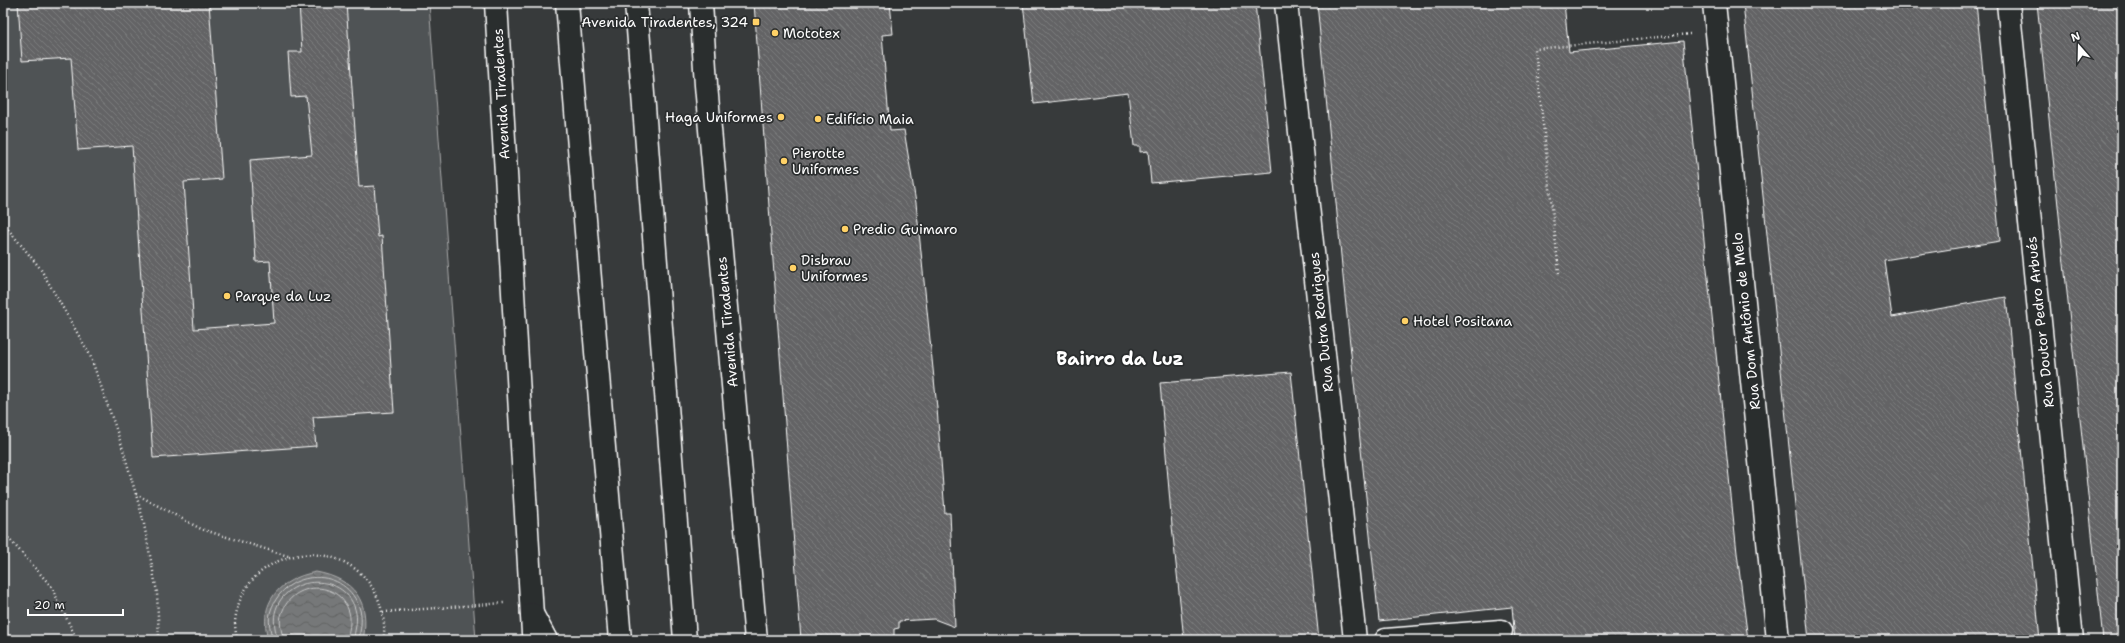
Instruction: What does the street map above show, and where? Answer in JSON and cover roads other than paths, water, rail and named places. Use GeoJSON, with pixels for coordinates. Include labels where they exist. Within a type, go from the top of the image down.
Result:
{"type":"FeatureCollection","features":[{"type":"Feature","properties":{"kind":"main road","name":"Avenida Tiradentes"},"geometry":{"type":"LineString","coordinates":[[496,3],[534,640]]}},
{"type":"Feature","properties":{"kind":"main road"},"geometry":{"type":"LineString","coordinates":[[567,3],[620,640]]}},
{"type":"Feature","properties":{"kind":"main road"},"geometry":{"type":"LineString","coordinates":[[636,3],[685,640]]}},
{"type":"Feature","properties":{"kind":"main road","name":"Avenida Tiradentes"},"geometry":{"type":"LineString","coordinates":[[701,3],[706,85],[756,640]]}},
{"type":"Feature","properties":{"kind":"main road","name":"Rua Dutra Rodrigues"},"geometry":{"type":"LineString","coordinates":[[1286,3],[1355,640]]}},
{"type":"Feature","properties":{"kind":"main road","name":"Rua Dom Antônio de Melo"},"geometry":{"type":"LineString","coordinates":[[1714,3],[1778,640]]}},
{"type":"Feature","properties":{"kind":"main road","name":"Rua Doutor Pedro Arbués"},"geometry":{"type":"LineString","coordinates":[[2008,3],[2072,640]]}},
{"type":"Feature","properties":{"kind":"main road"},"geometry":{"type":"LineString","coordinates":[[532,607],[546,640]]}},
{"type":"Feature","properties":{"kind":"main road"},"geometry":{"type":"LineString","coordinates":[[1386,640],[1501,631]]}},
{"type":"Feature","properties":{"kind":"water"},"geometry":{"type":"Polygon","coordinates":[[[316,572],[329,575],[340,580],[350,586],[357,594],[362,603],[364,614],[365,626],[363,640],[268,640],[266,614],[274,594],[291,580],[316,572]]]}},
{"type":"Feature","properties":{"kind":"place","name":"Avenida Tiradentes, 324"},"geometry":{"type":"Point","coordinates":[756,22]}},
{"type":"Feature","properties":{"kind":"place","name":"Mototex"},"geometry":{"type":"Point","coordinates":[775,33]}},
{"type":"Feature","properties":{"kind":"place","name":"Haga Uniformes"},"geometry":{"type":"Point","coordinates":[781,117]}},
{"type":"Feature","properties":{"kind":"place","name":"Edifício Maia"},"geometry":{"type":"Point","coordinates":[818,119]}},
{"type":"Feature","properties":{"kind":"place","name":"Pierotte Uniformes"},"geometry":{"type":"Point","coordinates":[784,161]}},
{"type":"Feature","properties":{"kind":"place","name":"Predio Guimaro"},"geometry":{"type":"Point","coordinates":[845,229]}},
{"type":"Feature","properties":{"kind":"place","name":"Disbrau Uniformes"},"geometry":{"type":"Point","coordinates":[793,268]}},
{"type":"Feature","properties":{"kind":"place","name":"Parque da Luz"},"geometry":{"type":"Point","coordinates":[227,296]}},
{"type":"Feature","properties":{"kind":"place","name":"Hotel Positana"},"geometry":{"type":"Point","coordinates":[1405,321]}},
{"type":"Feature","properties":{"kind":"district","name":"Bairro da Luz"},"geometry":{"type":"Point","coordinates":[1120,359]}}]}
